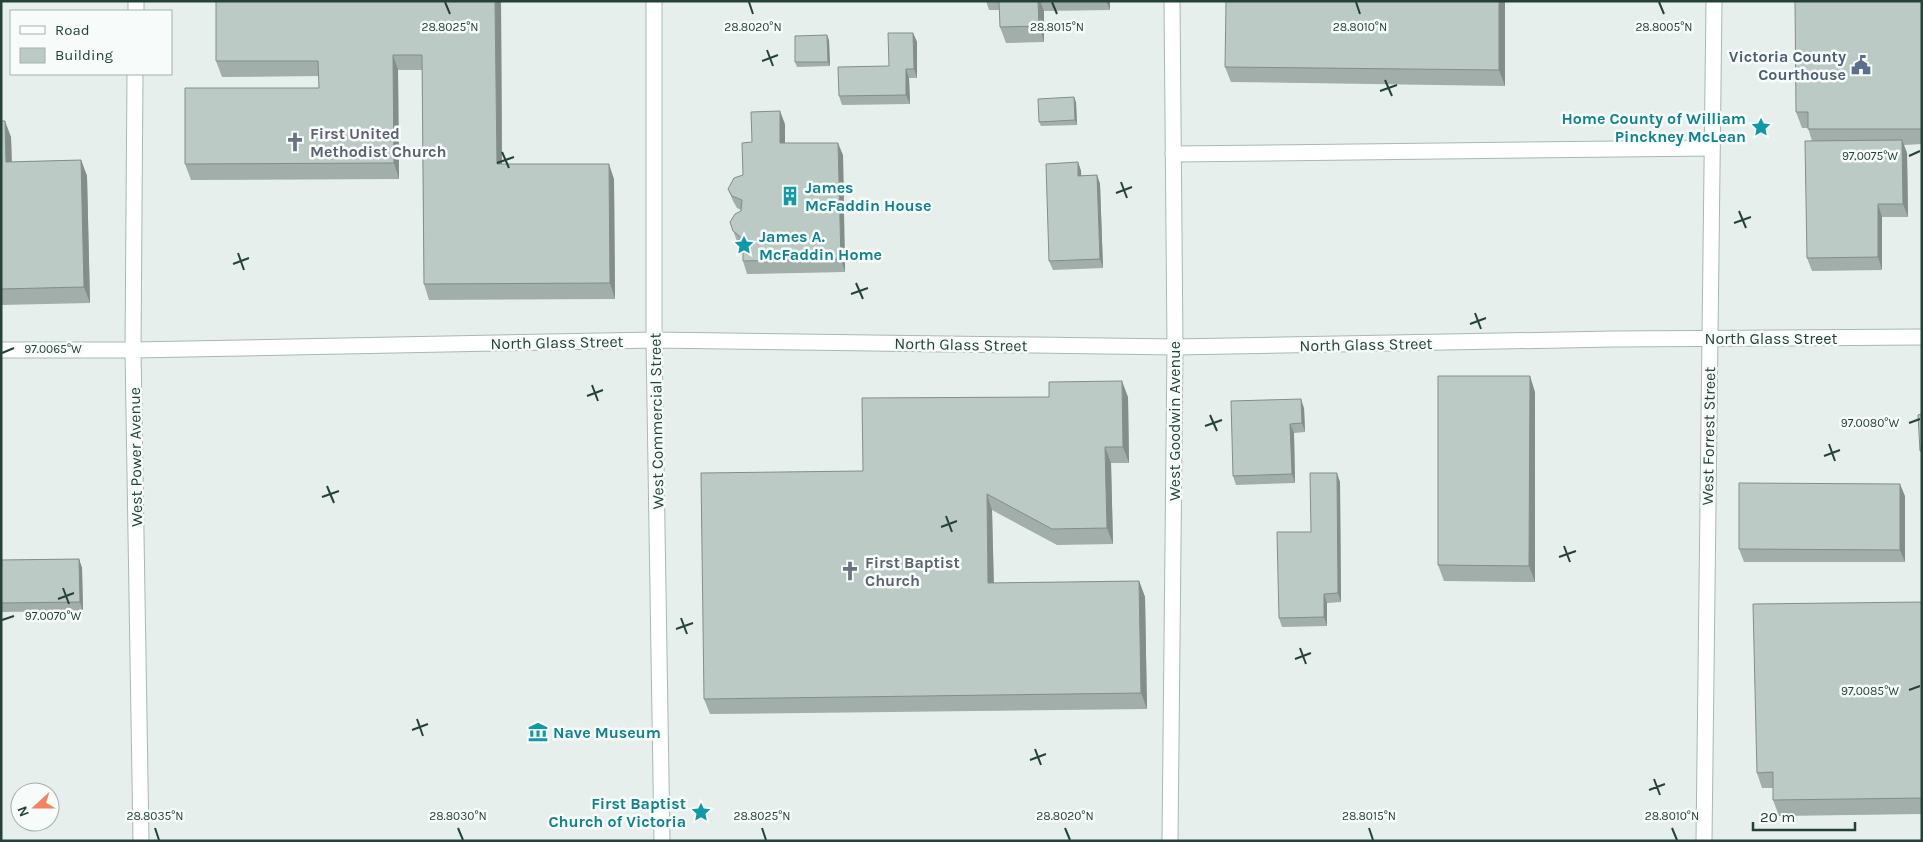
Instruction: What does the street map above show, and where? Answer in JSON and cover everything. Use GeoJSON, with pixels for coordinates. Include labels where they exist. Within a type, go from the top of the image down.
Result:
{"type":"FeatureCollection","features":[{"type":"Feature","properties":{"kind":"street","name":"West Commercial Street"},"geometry":{"type":"LineString","coordinates":[[654,1],[654,340],[662,841]]}},
{"type":"Feature","properties":{"kind":"street","name":"West Goodwin Avenue"},"geometry":{"type":"LineString","coordinates":[[1170,841],[1175,346],[1172,1]]}},
{"type":"Feature","properties":{"kind":"street","name":"West Forrest Street"},"geometry":{"type":"LineString","coordinates":[[1704,841],[1714,1]]}},
{"type":"Feature","properties":{"kind":"street","name":"West Power Avenue"},"geometry":{"type":"LineString","coordinates":[[135,75],[133,350],[141,841]]}},
{"type":"Feature","properties":{"kind":"street"},"geometry":{"type":"LineString","coordinates":[[1174,154],[1712,148]]}},
{"type":"Feature","properties":{"kind":"street","name":"North Glass Street"},"geometry":{"type":"LineString","coordinates":[[1,350],[133,350],[654,340],[1175,346],[1709,338],[1922,337]]}},
{"type":"Feature","properties":{"kind":"building","name":"First United Methodist Church"},"geometry":{"type":"Polygon","coordinates":[[[216,1],[495,1],[497,164],[609,164],[610,283],[424,284],[422,55],[393,55],[394,163],[185,164],[185,88],[319,88],[318,61],[216,61],[216,1]]]}},
{"type":"Feature","properties":{"kind":"building"},"geometry":{"type":"Polygon","coordinates":[[[999,1],[1038,1],[1039,26],[1000,27],[999,1]]]}},
{"type":"Feature","properties":{"kind":"building"},"geometry":{"type":"Polygon","coordinates":[[[1226,1],[1499,1],[1499,70],[1225,67],[1226,1]]]}},
{"type":"Feature","properties":{"kind":"building","name":"Victoria County Courthouse"},"geometry":{"type":"Polygon","coordinates":[[[1795,1],[1922,1],[1922,129],[1808,129],[1808,112],[1796,112],[1795,1]]]}},
{"type":"Feature","properties":{"kind":"building"},"geometry":{"type":"Polygon","coordinates":[[[888,33],[913,33],[914,69],[906,69],[906,95],[839,96],[838,67],[889,66],[888,33]]]}},
{"type":"Feature","properties":{"kind":"building"},"geometry":{"type":"Polygon","coordinates":[[[827,35],[828,62],[795,62],[795,36],[827,35]]]}},
{"type":"Feature","properties":{"kind":"building"},"geometry":{"type":"Polygon","coordinates":[[[1074,97],[1075,120],[1039,122],[1038,99],[1074,97]]]}},
{"type":"Feature","properties":{"kind":"building","name":"James McFaddin House"},"geometry":{"type":"Polygon","coordinates":[[[780,111],[780,143],[838,143],[841,259],[743,261],[743,239],[733,231],[730,222],[735,214],[741,211],[742,200],[732,196],[728,189],[734,178],[743,175],[742,143],[752,142],[751,112],[780,111]]]}},
{"type":"Feature","properties":{"kind":"building"},"geometry":{"type":"Polygon","coordinates":[[[1,121],[5,121],[6,162],[81,160],[84,287],[1,289],[1,121]]]}},
{"type":"Feature","properties":{"kind":"building"},"geometry":{"type":"Polygon","coordinates":[[[1902,140],[1903,204],[1878,204],[1878,257],[1807,258],[1805,141],[1902,140]]]}},
{"type":"Feature","properties":{"kind":"building"},"geometry":{"type":"Polygon","coordinates":[[[1078,162],[1078,176],[1097,175],[1100,259],[1049,261],[1046,164],[1078,162]]]}},
{"type":"Feature","properties":{"kind":"building"},"geometry":{"type":"Polygon","coordinates":[[[1438,376],[1530,376],[1529,566],[1438,565],[1438,376]]]}},
{"type":"Feature","properties":{"kind":"building","name":"First Baptist Church"},"geometry":{"type":"Polygon","coordinates":[[[1122,381],[1123,447],[1105,447],[1107,528],[1052,529],[987,494],[988,583],[1139,581],[1141,693],[704,699],[701,473],[863,471],[862,398],[1049,397],[1049,382],[1122,381]]]}},
{"type":"Feature","properties":{"kind":"building"},"geometry":{"type":"Polygon","coordinates":[[[1301,399],[1302,423],[1290,424],[1292,474],[1233,476],[1231,401],[1301,399]]]}},
{"type":"Feature","properties":{"kind":"building"},"geometry":{"type":"Polygon","coordinates":[[[1922,414],[1922,451],[1920,451],[1918,415],[1922,414]]]}},
{"type":"Feature","properties":{"kind":"building"},"geometry":{"type":"Polygon","coordinates":[[[1310,473],[1337,473],[1338,593],[1324,594],[1324,617],[1279,618],[1277,532],[1311,532],[1310,473]]]}},
{"type":"Feature","properties":{"kind":"building"},"geometry":{"type":"Polygon","coordinates":[[[1739,483],[1900,484],[1900,550],[1739,549],[1739,483]]]}},
{"type":"Feature","properties":{"kind":"building"},"geometry":{"type":"Polygon","coordinates":[[[79,559],[80,602],[1,603],[1,560],[79,559]]]}},
{"type":"Feature","properties":{"kind":"building"},"geometry":{"type":"Polygon","coordinates":[[[1922,602],[1922,798],[1773,800],[1773,772],[1757,773],[1753,604],[1922,602]]]}},
{"type":"Feature","properties":{"kind":"place","name":"Victoria County Courthouse"},"geometry":{"type":"Point","coordinates":[1861,65]}},
{"type":"Feature","properties":{"kind":"place","name":"Home County of William Pinckney McLean"},"geometry":{"type":"Point","coordinates":[1761,127]}},
{"type":"Feature","properties":{"kind":"place","name":"First United Methodist Church"},"geometry":{"type":"Point","coordinates":[295,142]}},
{"type":"Feature","properties":{"kind":"place","name":"James McFaddin House"},"geometry":{"type":"Point","coordinates":[790,196]}},
{"type":"Feature","properties":{"kind":"place","name":"James A. McFaddin Home"},"geometry":{"type":"Point","coordinates":[744,245]}},
{"type":"Feature","properties":{"kind":"place","name":"First Baptist Church"},"geometry":{"type":"Point","coordinates":[850,571]}},
{"type":"Feature","properties":{"kind":"place","name":"Nave Museum"},"geometry":{"type":"Point","coordinates":[538,732]}},
{"type":"Feature","properties":{"kind":"place","name":"First Baptist Church of Victoria"},"geometry":{"type":"Point","coordinates":[701,812]}}]}
